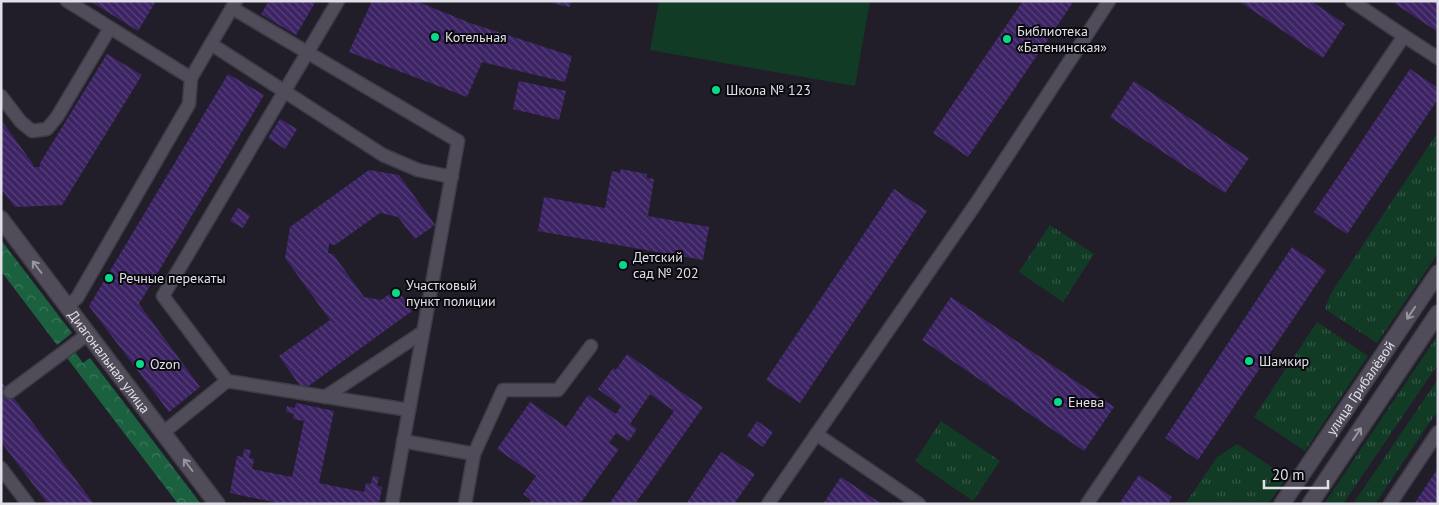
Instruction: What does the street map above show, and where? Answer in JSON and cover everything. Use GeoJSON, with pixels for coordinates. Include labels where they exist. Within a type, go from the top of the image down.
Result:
{"type":"FeatureCollection","features":[{"type":"Feature","properties":{"kind":"street","name":"Диагональная улица"},"geometry":{"type":"LineString","coordinates":[[1,219],[217,504]]}},
{"type":"Feature","properties":{"kind":"street","name":"улица Грибалёвой"},"geometry":{"type":"LineString","coordinates":[[1282,504],[1438,273]]}},
{"type":"Feature","properties":{"kind":"street","name":"улица Грибалёвой"},"geometry":{"type":"LineString","coordinates":[[1310,504],[1438,313]]}},
{"type":"Feature","properties":{"kind":"lane"},"geometry":{"type":"LineString","coordinates":[[67,1],[191,78]]}},
{"type":"Feature","properties":{"kind":"lane"},"geometry":{"type":"LineString","coordinates":[[338,1],[163,296],[227,381],[409,410]]}},
{"type":"Feature","properties":{"kind":"lane"},"geometry":{"type":"LineString","coordinates":[[768,504],[974,205],[1109,1]]}},
{"type":"Feature","properties":{"kind":"lane"},"geometry":{"type":"LineString","coordinates":[[1352,1],[1438,58]]}},
{"type":"Feature","properties":{"kind":"lane"},"geometry":{"type":"LineString","coordinates":[[67,306],[77,298],[189,104],[191,78],[234,4],[308,53],[458,141],[392,504]]}},
{"type":"Feature","properties":{"kind":"lane"},"geometry":{"type":"LineString","coordinates":[[1,96],[20,122],[32,130],[47,129],[57,117],[110,28]]}},
{"type":"Feature","properties":{"kind":"lane"},"geometry":{"type":"LineString","coordinates":[[1086,504],[1404,36]]}},
{"type":"Feature","properties":{"kind":"lane"},"geometry":{"type":"LineString","coordinates":[[211,44],[383,154],[418,170],[452,177]]}},
{"type":"Feature","properties":{"kind":"lane"},"geometry":{"type":"LineString","coordinates":[[325,398],[423,332]]}},
{"type":"Feature","properties":{"kind":"lane"},"geometry":{"type":"LineString","coordinates":[[10,392],[88,334]]}},
{"type":"Feature","properties":{"kind":"lane"},"geometry":{"type":"LineString","coordinates":[[465,504],[474,454],[503,390],[558,390],[591,346]]}},
{"type":"Feature","properties":{"kind":"lane"},"geometry":{"type":"LineString","coordinates":[[164,432],[227,381]]}},
{"type":"Feature","properties":{"kind":"lane"},"geometry":{"type":"LineString","coordinates":[[1390,504],[1438,432]]}},
{"type":"Feature","properties":{"kind":"lane"},"geometry":{"type":"LineString","coordinates":[[816,434],[919,504]]}},
{"type":"Feature","properties":{"kind":"lane"},"geometry":{"type":"LineString","coordinates":[[403,441],[474,454]]}},
{"type":"Feature","properties":{"kind":"lane"},"geometry":{"type":"LineString","coordinates":[[1,468],[28,504]]}},
{"type":"Feature","properties":{"kind":"green space"},"geometry":{"type":"Polygon","coordinates":[[[659,1],[870,1],[855,86],[650,50],[659,1]]]}},
{"type":"Feature","properties":{"kind":"green space"},"geometry":{"type":"Polygon","coordinates":[[[1438,132],[1438,253],[1377,343],[1325,309],[1331,293],[1438,132]]]}},
{"type":"Feature","properties":{"kind":"green space"},"geometry":{"type":"Polygon","coordinates":[[[1050,225],[1094,254],[1063,302],[1019,272],[1050,225]]]}},
{"type":"Feature","properties":{"kind":"green space"},"geometry":{"type":"Polygon","coordinates":[[[1,240],[72,333],[57,345],[1,271],[1,240]]]}},
{"type":"Feature","properties":{"kind":"green space"},"geometry":{"type":"Polygon","coordinates":[[[1317,322],[1368,356],[1305,451],[1254,417],[1317,322]]]}},
{"type":"Feature","properties":{"kind":"green space"},"geometry":{"type":"Polygon","coordinates":[[[1438,335],[1438,364],[1343,504],[1324,504],[1438,335]]]}},
{"type":"Feature","properties":{"kind":"green space"},"geometry":{"type":"Polygon","coordinates":[[[75,352],[83,363],[90,358],[201,504],[178,504],[67,358],[75,352]]]}},
{"type":"Feature","properties":{"kind":"green space"},"geometry":{"type":"Polygon","coordinates":[[[1438,379],[1438,410],[1375,504],[1353,504],[1438,379]]]}},
{"type":"Feature","properties":{"kind":"green space"},"geometry":{"type":"Polygon","coordinates":[[[941,421],[1000,461],[973,501],[915,461],[941,421]]]}},
{"type":"Feature","properties":{"kind":"green space"},"geometry":{"type":"Polygon","coordinates":[[[1237,444],[1287,477],[1268,504],[1185,504],[1217,457],[1237,444]]]}},
{"type":"Feature","properties":{"kind":"building"},"geometry":{"type":"Polygon","coordinates":[[[90,1],[156,1],[138,31],[90,1]]]}},
{"type":"Feature","properties":{"kind":"building"},"geometry":{"type":"Polygon","coordinates":[[[269,1],[316,1],[296,35],[261,14],[269,1]]]}},
{"type":"Feature","properties":{"kind":"building","name":"Котельная"},"geometry":{"type":"Polygon","coordinates":[[[372,1],[416,1],[470,23],[572,56],[565,82],[482,62],[467,97],[349,52],[372,1]]]}},
{"type":"Feature","properties":{"kind":"building"},"geometry":{"type":"Polygon","coordinates":[[[552,1],[571,1],[570,7],[552,3],[552,1]]]}},
{"type":"Feature","properties":{"kind":"building"},"geometry":{"type":"Polygon","coordinates":[[[1023,1],[1074,1],[968,157],[933,133],[1023,1]]]}},
{"type":"Feature","properties":{"kind":"building"},"geometry":{"type":"Polygon","coordinates":[[[1239,1],[1311,1],[1345,24],[1323,58],[1239,1]]]}},
{"type":"Feature","properties":{"kind":"building"},"geometry":{"type":"Polygon","coordinates":[[[1391,1],[1438,1],[1438,32],[1391,1]]]}},
{"type":"Feature","properties":{"kind":"building"},"geometry":{"type":"Polygon","coordinates":[[[107,54],[142,75],[62,205],[15,207],[1,189],[1,120],[33,164],[33,167],[40,167],[40,163],[107,54]]]}},
{"type":"Feature","properties":{"kind":"building"},"geometry":{"type":"Polygon","coordinates":[[[1410,69],[1438,88],[1438,99],[1347,234],[1314,212],[1410,69]]]}},
{"type":"Feature","properties":{"kind":"building"},"geometry":{"type":"Polygon","coordinates":[[[228,74],[264,95],[139,304],[200,387],[169,412],[89,306],[228,74]]]}},
{"type":"Feature","properties":{"kind":"building"},"geometry":{"type":"Polygon","coordinates":[[[519,81],[566,91],[559,120],[513,109],[519,81]]]}},
{"type":"Feature","properties":{"kind":"building"},"geometry":{"type":"Polygon","coordinates":[[[1134,81],[1249,158],[1225,193],[1110,117],[1134,81]]]}},
{"type":"Feature","properties":{"kind":"building"},"geometry":{"type":"Polygon","coordinates":[[[280,119],[297,129],[285,149],[268,138],[280,119]]]}},
{"type":"Feature","properties":{"kind":"building"},"geometry":{"type":"Polygon","coordinates":[[[621,169],[647,174],[647,178],[654,179],[648,216],[709,227],[703,260],[538,231],[544,197],[605,208],[612,171],[620,173],[621,169]]]}},
{"type":"Feature","properties":{"kind":"building"},"geometry":{"type":"Polygon","coordinates":[[[369,170],[399,175],[435,225],[415,239],[398,217],[380,213],[335,245],[329,244],[328,253],[333,254],[364,297],[381,300],[397,289],[412,311],[303,390],[279,356],[330,320],[285,258],[290,227],[369,170]]]}},
{"type":"Feature","properties":{"kind":"building"},"geometry":{"type":"Polygon","coordinates":[[[894,189],[927,211],[800,403],[766,380],[894,189]]]}},
{"type":"Feature","properties":{"kind":"building"},"geometry":{"type":"Polygon","coordinates":[[[238,208],[250,216],[243,228],[230,221],[238,208]]]}},
{"type":"Feature","properties":{"kind":"building"},"geometry":{"type":"Polygon","coordinates":[[[1292,247],[1326,270],[1198,460],[1165,438],[1292,247]]]}},
{"type":"Feature","properties":{"kind":"building"},"geometry":{"type":"Polygon","coordinates":[[[951,297],[1114,407],[1084,451],[922,340],[951,297]]]}},
{"type":"Feature","properties":{"kind":"building"},"geometry":{"type":"Polygon","coordinates":[[[627,354],[703,407],[635,504],[609,504],[674,411],[650,394],[630,424],[637,429],[629,441],[616,433],[609,443],[619,449],[580,504],[529,504],[531,500],[523,494],[536,476],[497,449],[530,402],[566,427],[588,395],[616,414],[621,406],[598,389],[613,368],[616,370],[627,354]]]}},
{"type":"Feature","properties":{"kind":"building"},"geometry":{"type":"Polygon","coordinates":[[[1,381],[94,504],[48,504],[1,442],[1,381]]]}},
{"type":"Feature","properties":{"kind":"building"},"geometry":{"type":"Polygon","coordinates":[[[296,403],[334,411],[319,483],[364,492],[366,483],[371,484],[373,476],[379,477],[377,486],[382,487],[379,504],[283,504],[230,493],[237,456],[243,457],[244,449],[251,450],[249,458],[254,459],[252,469],[292,477],[304,421],[293,419],[294,414],[286,412],[287,406],[295,408],[296,403]]]}},
{"type":"Feature","properties":{"kind":"building"},"geometry":{"type":"Polygon","coordinates":[[[757,421],[773,432],[763,447],[747,436],[757,421]]]}},
{"type":"Feature","properties":{"kind":"building"},"geometry":{"type":"Polygon","coordinates":[[[721,452],[755,474],[734,504],[686,504],[721,452]]]}},
{"type":"Feature","properties":{"kind":"building"},"geometry":{"type":"Polygon","coordinates":[[[1438,468],[1438,504],[1414,504],[1438,468]]]}},
{"type":"Feature","properties":{"kind":"building"},"geometry":{"type":"Polygon","coordinates":[[[1139,475],[1172,497],[1168,504],[1119,504],[1139,475]]]}},
{"type":"Feature","properties":{"kind":"building"},"geometry":{"type":"Polygon","coordinates":[[[841,477],[865,493],[882,504],[823,504],[841,477]]]}},
{"type":"Feature","properties":{"kind":"place","name":"Котельная"},"geometry":{"type":"Point","coordinates":[435,37]}},
{"type":"Feature","properties":{"kind":"place","name":"Библиотека «Батенинская»"},"geometry":{"type":"Point","coordinates":[1007,39]}},
{"type":"Feature","properties":{"kind":"place","name":"Школа № 123"},"geometry":{"type":"Point","coordinates":[716,90]}},
{"type":"Feature","properties":{"kind":"place","name":"Детский сад № 202"},"geometry":{"type":"Point","coordinates":[623,265]}},
{"type":"Feature","properties":{"kind":"place","name":"Речные перекаты"},"geometry":{"type":"Point","coordinates":[109,278]}},
{"type":"Feature","properties":{"kind":"place","name":"Участковый пункт полиции"},"geometry":{"type":"Point","coordinates":[396,293]}},
{"type":"Feature","properties":{"kind":"place","name":"Шамкир"},"geometry":{"type":"Point","coordinates":[1249,361]}},
{"type":"Feature","properties":{"kind":"place","name":"Ozon"},"geometry":{"type":"Point","coordinates":[140,364]}},
{"type":"Feature","properties":{"kind":"place","name":"Енева"},"geometry":{"type":"Point","coordinates":[1058,402]}}]}
